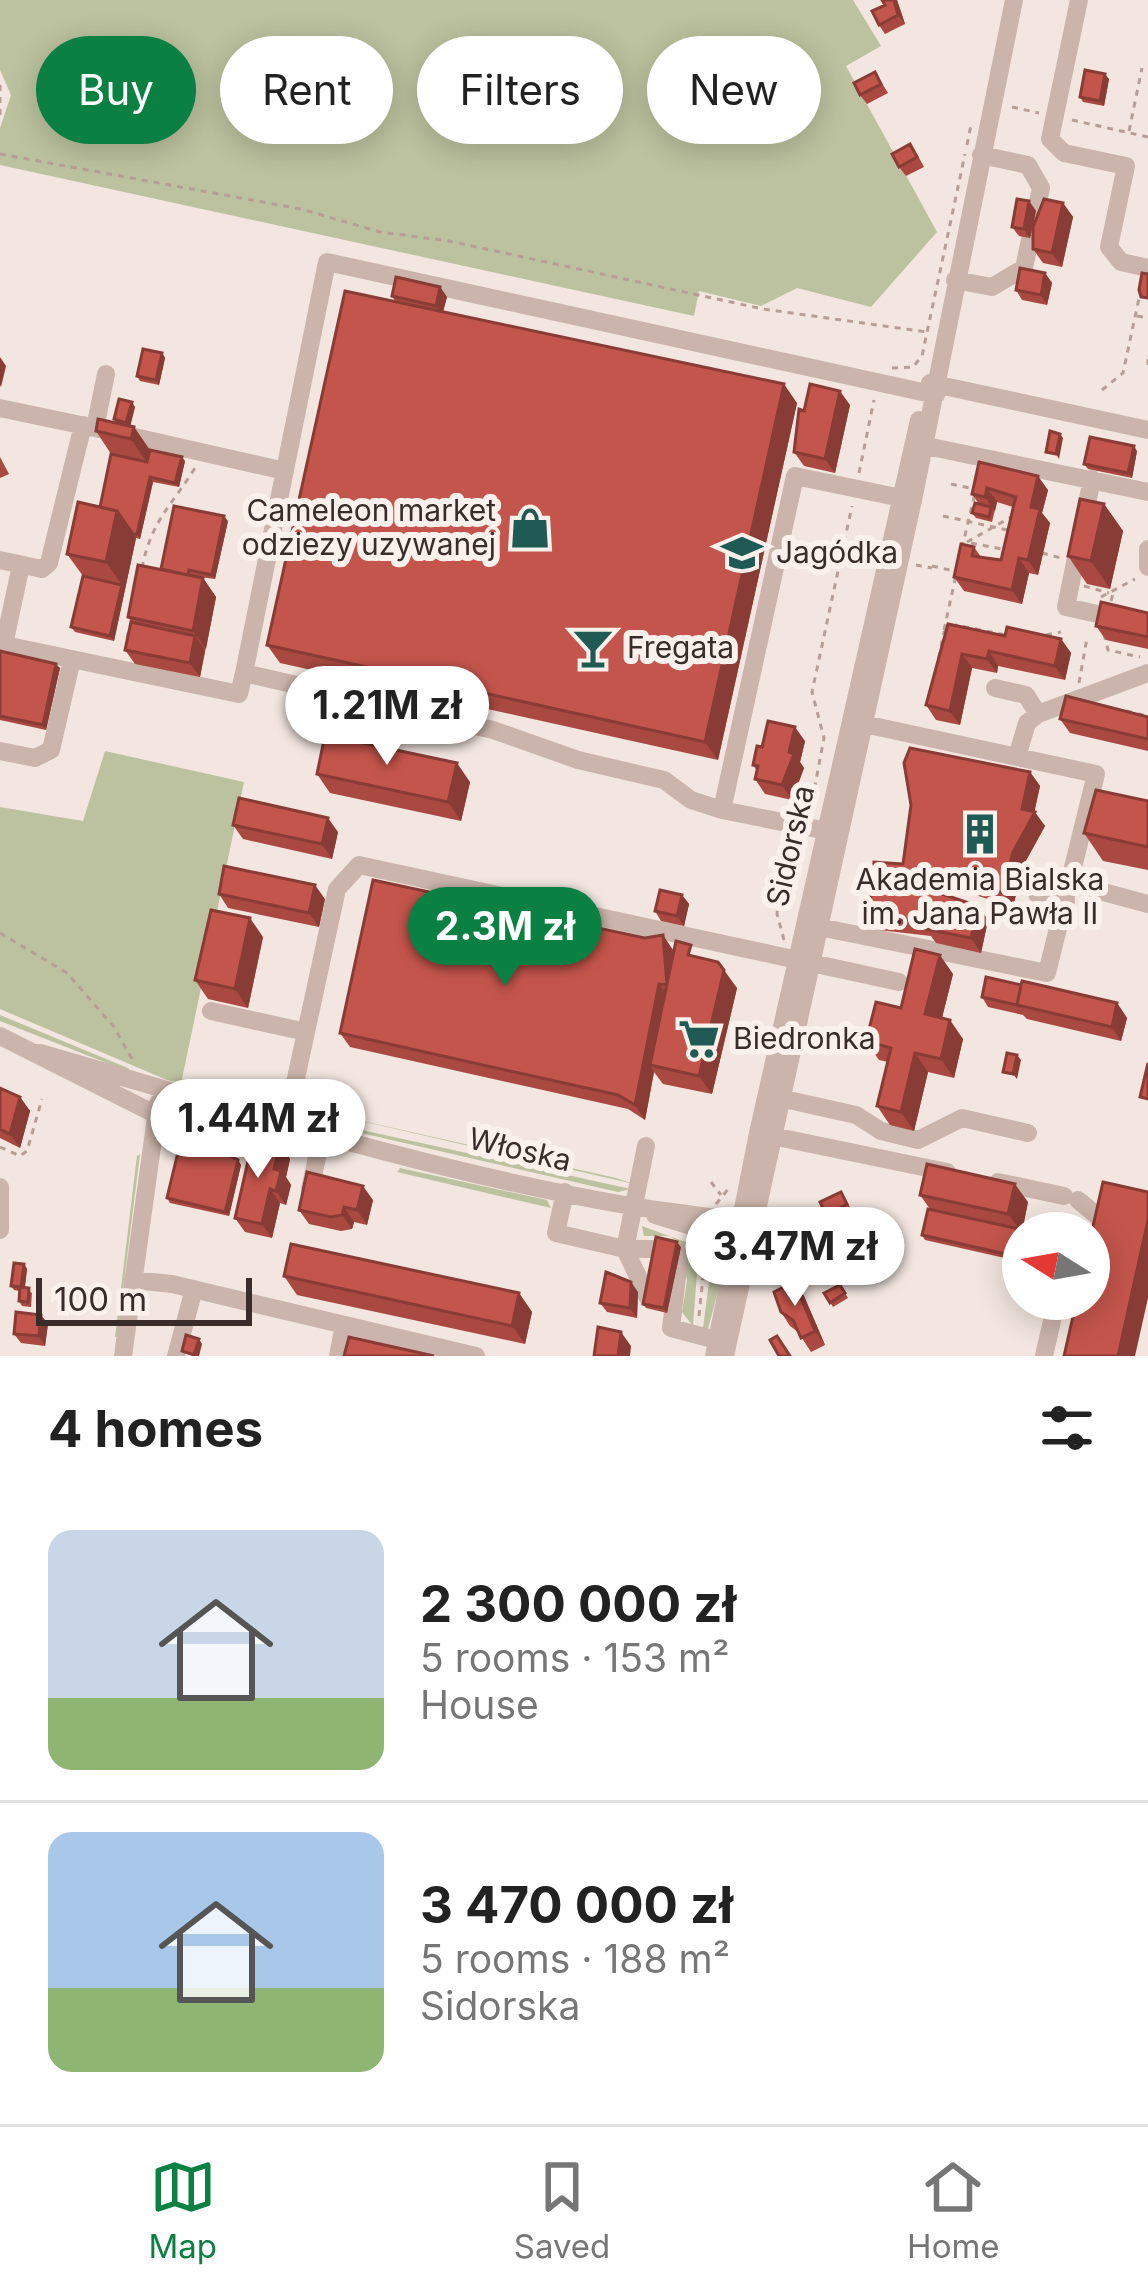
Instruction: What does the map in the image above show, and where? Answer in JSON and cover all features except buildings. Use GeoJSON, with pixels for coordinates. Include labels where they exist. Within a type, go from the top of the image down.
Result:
{"type":"FeatureCollection","features":[{"type":"Feature","properties":{"kind":"street","name":"Sidorska"},"geometry":{"type":"LineString","coordinates":[[716,1346],[775,1097],[798,958],[813,926],[834,833],[932,389],[936,340],[955,280],[1014,0]]}},
{"type":"Feature","properties":{"kind":"street"},"geometry":{"type":"LineString","coordinates":[[1079,0],[1050,139],[1058,150],[1126,166],[1109,248],[1121,262],[1147,268]]}},
{"type":"Feature","properties":{"kind":"street"},"geometry":{"type":"LineString","coordinates":[[955,280],[992,287],[1024,268],[1041,188],[1028,165],[981,155]]}},
{"type":"Feature","properties":{"kind":"street"},"geometry":{"type":"LineString","coordinates":[[21,565],[2,645],[239,694],[327,262],[1148,430]]}},
{"type":"Feature","properties":{"kind":"street"},"geometry":{"type":"LineString","coordinates":[[0,560],[42,569],[54,553],[106,374]]}},
{"type":"Feature","properties":{"kind":"street"},"geometry":{"type":"LineString","coordinates":[[0,408],[285,471]]}},
{"type":"Feature","properties":{"kind":"street"},"geometry":{"type":"LineString","coordinates":[[919,445],[1148,492]]}},
{"type":"Feature","properties":{"kind":"street"},"geometry":{"type":"LineString","coordinates":[[722,810],[795,476],[907,499]]}},
{"type":"Feature","properties":{"kind":"street"},"geometry":{"type":"LineString","coordinates":[[1092,479],[1066,607],[1106,615]]}},
{"type":"Feature","properties":{"kind":"street"},"geometry":{"type":"LineString","coordinates":[[1144,571],[1148,549]]}},
{"type":"Feature","properties":{"kind":"street"},"geometry":{"type":"LineString","coordinates":[[0,751],[35,758],[51,750],[72,659]]}},
{"type":"Feature","properties":{"kind":"street"},"geometry":{"type":"LineString","coordinates":[[244,673],[493,730],[578,760],[664,780],[691,800],[722,810],[834,833]]}},
{"type":"Feature","properties":{"kind":"street"},"geometry":{"type":"LineString","coordinates":[[1017,758],[1027,723],[1038,714],[1148,673]]}},
{"type":"Feature","properties":{"kind":"street"},"geometry":{"type":"LineString","coordinates":[[995,688],[1026,695],[1038,714]]}},
{"type":"Feature","properties":{"kind":"street"},"geometry":{"type":"LineString","coordinates":[[813,926],[1042,975],[1050,967],[1096,774],[858,723]]}},
{"type":"Feature","properties":{"kind":"street"},"geometry":{"type":"LineString","coordinates":[[272,1142],[306,1032],[337,890],[359,865],[898,982]]}},
{"type":"Feature","properties":{"kind":"street"},"geometry":{"type":"LineString","coordinates":[[1036,894],[1068,892],[1148,904]]}},
{"type":"Feature","properties":{"kind":"street"},"geometry":{"type":"LineString","coordinates":[[211,1011],[306,1032]]}},
{"type":"Feature","properties":{"kind":"street","name":"Włoska"},"geometry":{"type":"LineString","coordinates":[[0,1037],[253,1122],[272,1142],[322,1136],[742,1233]]}},
{"type":"Feature","properties":{"kind":"street","name":"Włoska"},"geometry":{"type":"LineString","coordinates":[[40,1053],[155,1114],[253,1122]]}},
{"type":"Feature","properties":{"kind":"street"},"geometry":{"type":"LineString","coordinates":[[123,1356],[161,1092]]}},
{"type":"Feature","properties":{"kind":"street"},"geometry":{"type":"LineString","coordinates":[[775,1097],[856,1114],[881,1131],[918,1140],[962,1118],[1028,1133]]}},
{"type":"Feature","properties":{"kind":"street"},"geometry":{"type":"LineString","coordinates":[[253,1122],[317,1176],[322,1136]]}},
{"type":"Feature","properties":{"kind":"street"},"geometry":{"type":"LineString","coordinates":[[766,1135],[1071,1198],[1092,1212]]}},
{"type":"Feature","properties":{"kind":"street"},"geometry":{"type":"LineString","coordinates":[[626,1249],[646,1146]]}},
{"type":"Feature","properties":{"kind":"street"},"geometry":{"type":"LineString","coordinates":[[0,1187],[0,1230]]}},
{"type":"Feature","properties":{"kind":"street"},"geometry":{"type":"LineString","coordinates":[[565,1192],[556,1233],[626,1249],[668,1282]]}},
{"type":"Feature","properties":{"kind":"street"},"geometry":{"type":"LineString","coordinates":[[626,1249],[656,1239],[668,1282],[671,1328],[716,1346]]}},
{"type":"Feature","properties":{"kind":"street"},"geometry":{"type":"LineString","coordinates":[[626,1249],[668,1282]]}},
{"type":"Feature","properties":{"kind":"street"},"geometry":{"type":"LineString","coordinates":[[133,1280],[194,1289],[476,1356]]}},
{"type":"Feature","properties":{"kind":"street"},"geometry":{"type":"LineString","coordinates":[[176,1356],[194,1289]]}},
{"type":"Feature","properties":{"kind":"street"},"geometry":{"type":"LineString","coordinates":[[1044,1356],[1052,1320]]}},
{"type":"Feature","properties":{"kind":"street"},"geometry":{"type":"LineString","coordinates":[[338,1356],[344,1325]]}},
{"type":"Feature","properties":{"kind":"path"},"geometry":{"type":"LineString","coordinates":[[1128,133],[1142,68]]}},
{"type":"Feature","properties":{"kind":"path"},"geometry":{"type":"LineString","coordinates":[[0,85],[0,119]]}},
{"type":"Feature","properties":{"kind":"path"},"geometry":{"type":"LineString","coordinates":[[1012,107],[1148,137]]}},
{"type":"Feature","properties":{"kind":"path"},"geometry":{"type":"LineString","coordinates":[[882,373],[913,367],[936,340],[973,117]]}},
{"type":"Feature","properties":{"kind":"path"},"geometry":{"type":"LineString","coordinates":[[0,154],[301,209],[380,232],[449,241],[763,309],[936,340]]}},
{"type":"Feature","properties":{"kind":"path"},"geometry":{"type":"LineString","coordinates":[[1102,390],[1123,373],[1147,268]]}},
{"type":"Feature","properties":{"kind":"path"},"geometry":{"type":"LineString","coordinates":[[1135,315],[1148,318]]}},
{"type":"Feature","properties":{"kind":"path"},"geometry":{"type":"LineString","coordinates":[[1148,358],[1148,371]]}},
{"type":"Feature","properties":{"kind":"path"},"geometry":{"type":"LineString","coordinates":[[809,818],[824,737],[812,692],[877,389]]}},
{"type":"Feature","properties":{"kind":"path"},"geometry":{"type":"LineString","coordinates":[[138,586],[147,544],[167,500],[181,492],[205,453]]}},
{"type":"Feature","properties":{"kind":"path"},"geometry":{"type":"LineString","coordinates":[[936,670],[979,457]]}},
{"type":"Feature","properties":{"kind":"path"},"geometry":{"type":"LineString","coordinates":[[951,484],[976,490]]}},
{"type":"Feature","properties":{"kind":"path"},"geometry":{"type":"LineString","coordinates":[[965,541],[1019,513]]}},
{"type":"Feature","properties":{"kind":"path"},"geometry":{"type":"LineString","coordinates":[[943,516],[1020,533]]}},
{"type":"Feature","properties":{"kind":"path"},"geometry":{"type":"LineString","coordinates":[[965,541],[1008,550],[1012,531]]}},
{"type":"Feature","properties":{"kind":"path"},"geometry":{"type":"LineString","coordinates":[[989,547],[997,557]]}},
{"type":"Feature","properties":{"kind":"path"},"geometry":{"type":"LineString","coordinates":[[914,564],[956,572]]}},
{"type":"Feature","properties":{"kind":"path"},"geometry":{"type":"LineString","coordinates":[[1079,610],[1144,571]]}},
{"type":"Feature","properties":{"kind":"path"},"geometry":{"type":"LineString","coordinates":[[1071,583],[1112,592]]}},
{"type":"Feature","properties":{"kind":"path"},"geometry":{"type":"LineString","coordinates":[[1108,650],[1103,640],[1112,592]]}},
{"type":"Feature","properties":{"kind":"path"},"geometry":{"type":"LineString","coordinates":[[121,670],[134,607]]}},
{"type":"Feature","properties":{"kind":"path"},"geometry":{"type":"LineString","coordinates":[[986,631],[988,622]]}},
{"type":"Feature","properties":{"kind":"path"},"geometry":{"type":"LineString","coordinates":[[944,632],[956,625],[1020,635]]}},
{"type":"Feature","properties":{"kind":"path"},"geometry":{"type":"LineString","coordinates":[[1037,635],[1061,632]]}},
{"type":"Feature","properties":{"kind":"path"},"geometry":{"type":"LineString","coordinates":[[1076,700],[1090,639],[1103,640]]}},
{"type":"Feature","properties":{"kind":"path"},"geometry":{"type":"LineString","coordinates":[[1101,653],[1108,650],[1148,659]]}},
{"type":"Feature","properties":{"kind":"path"},"geometry":{"type":"LineString","coordinates":[[1112,708],[1148,716]]}},
{"type":"Feature","properties":{"kind":"path"},"geometry":{"type":"LineString","coordinates":[[798,958],[777,914],[780,886],[802,854],[806,838]]}},
{"type":"Feature","properties":{"kind":"path"},"geometry":{"type":"LineString","coordinates":[[0,933],[52,962],[85,991],[139,1071]]}},
{"type":"Feature","properties":{"kind":"path"},"geometry":{"type":"LineString","coordinates":[[0,1148],[20,1156],[27,1151],[42,1099]]}},
{"type":"Feature","properties":{"kind":"path"},"geometry":{"type":"LineString","coordinates":[[711,1182],[722,1197]]}},
{"type":"Feature","properties":{"kind":"path"},"geometry":{"type":"LineString","coordinates":[[716,1204],[728,1189]]}},
{"type":"Feature","properties":{"kind":"path"},"geometry":{"type":"LineString","coordinates":[[706,1248],[716,1346]]}},
{"type":"Feature","properties":{"kind":"green space"},"geometry":{"type":"Polygon","coordinates":[[[0,0],[853,0],[881,46],[846,66],[937,232],[871,307],[797,288],[761,306],[699,291],[694,316],[0,165],[0,128],[11,95],[0,70],[0,0]]]}},
{"type":"Feature","properties":{"kind":"green space"},"geometry":{"type":"Polygon","coordinates":[[[105,751],[244,782],[182,1079],[270,1100],[167,1080],[0,1009],[0,807],[83,821],[105,751]]]}},
{"type":"Feature","properties":{"kind":"green space"},"geometry":{"type":"Polygon","coordinates":[[[0,1015],[128,1068],[132,1073],[0,1021],[0,1015]]]}},
{"type":"Feature","properties":{"kind":"green space"},"geometry":{"type":"Polygon","coordinates":[[[296,1106],[616,1178],[634,1184],[296,1106]]]}},
{"type":"Feature","properties":{"kind":"green space"},"geometry":{"type":"Polygon","coordinates":[[[322,1124],[631,1189],[618,1192],[322,1124]]]}},
{"type":"Feature","properties":{"kind":"green space"},"geometry":{"type":"Polygon","coordinates":[[[140,1154],[117,1337],[115,1337],[137,1156],[140,1154]]]}},
{"type":"Feature","properties":{"kind":"green space"},"geometry":{"type":"Polygon","coordinates":[[[400,1168],[547,1200],[551,1208],[397,1172],[400,1168]]]}},
{"type":"Feature","properties":{"kind":"green space"},"geometry":{"type":"Polygon","coordinates":[[[642,1226],[699,1247],[693,1326],[682,1312],[687,1281],[681,1244],[669,1236],[644,1236],[642,1226]]]}},
{"type":"Feature","properties":{"kind":"green space"},"geometry":{"type":"Polygon","coordinates":[[[714,1245],[725,1264],[708,1329],[703,1328],[714,1245]]]}},
{"type":"Feature","properties":{"kind":"place","name":"Cameleon market odziezy uzywanej"},"geometry":{"type":"Point","coordinates":[530,528]}},
{"type":"Feature","properties":{"kind":"place","name":"Jagódka"},"geometry":{"type":"Point","coordinates":[742,553]}},
{"type":"Feature","properties":{"kind":"place","name":"Fregata"},"geometry":{"type":"Point","coordinates":[593,648]}},
{"type":"Feature","properties":{"kind":"place","name":"Akademia Bialska im. Jana Pawła II"},"geometry":{"type":"Point","coordinates":[980,834]}},
{"type":"Feature","properties":{"kind":"place","name":"Biedronka"},"geometry":{"type":"Point","coordinates":[699,1039]}}]}
